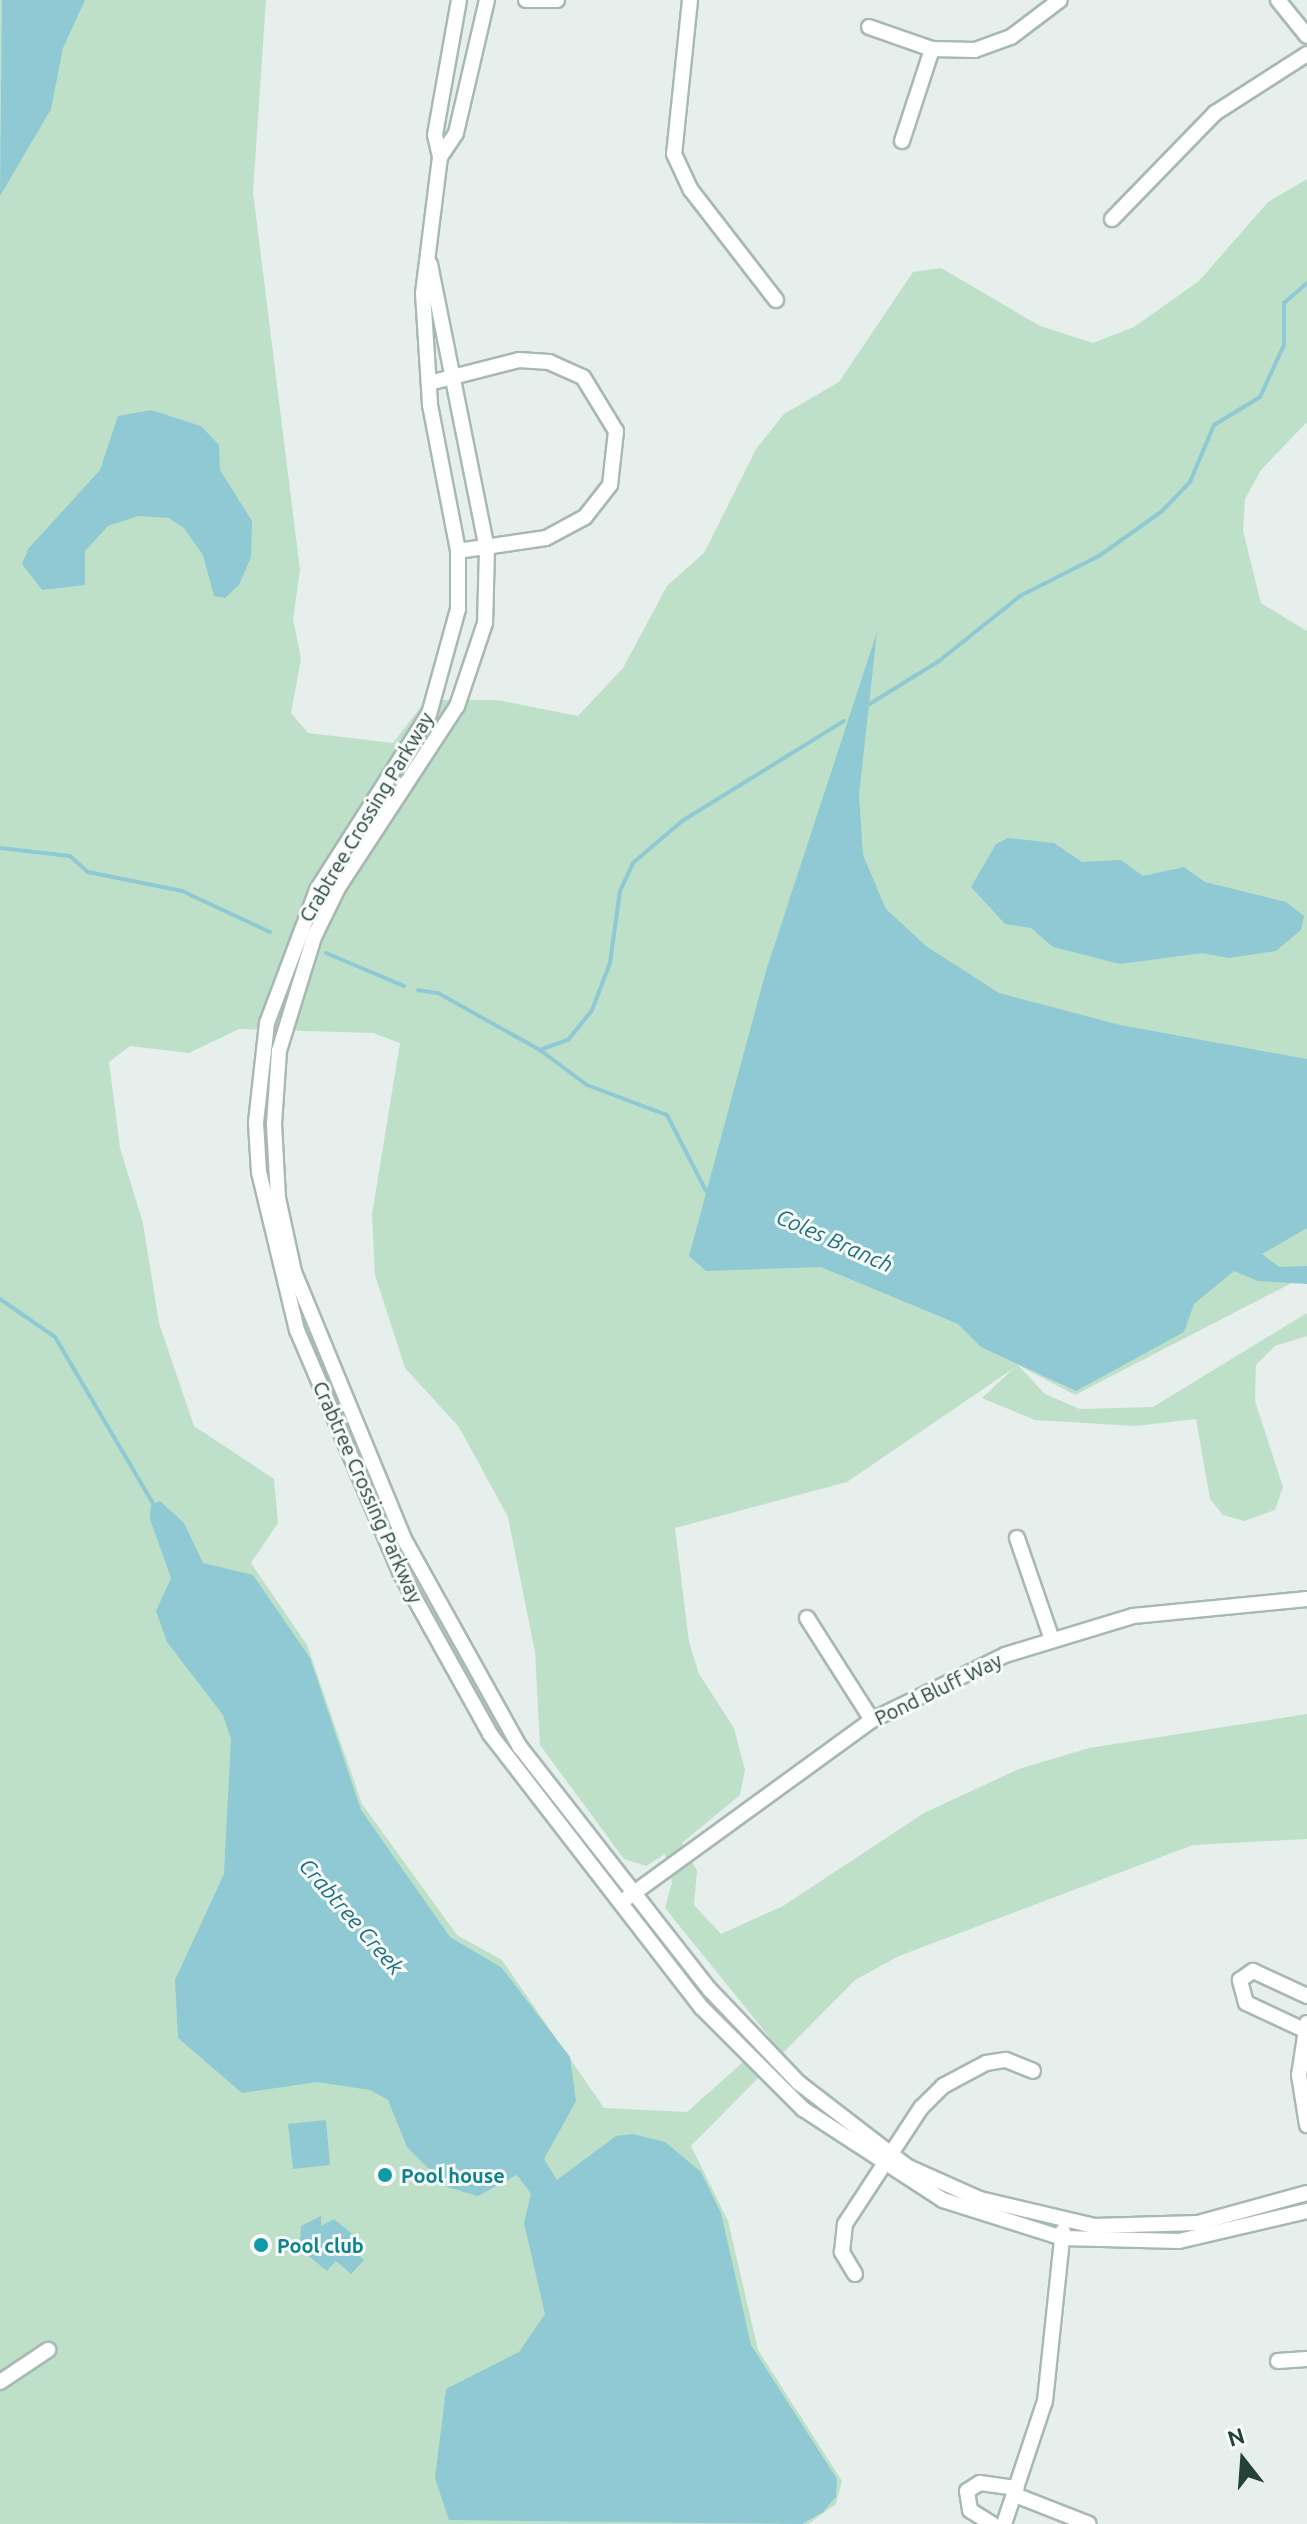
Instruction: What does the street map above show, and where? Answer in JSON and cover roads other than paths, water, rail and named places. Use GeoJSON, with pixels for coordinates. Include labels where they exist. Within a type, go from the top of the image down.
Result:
{"type":"FeatureCollection","features":[{"type":"Feature","properties":{"kind":"street","name":"Crabtree Crossing Parkway"},"geometry":{"type":"LineString","coordinates":[[459,0],[435,135],[440,157],[428,260],[429,383],[458,551],[455,634],[429,714],[317,890],[282,973],[263,1051],[259,1172],[290,1313],[406,1583],[490,1734],[621,1903],[755,2067],[886,2161],[967,2210],[1063,2238],[1179,2241],[1307,2211]]}},
{"type":"Feature","properties":{"kind":"street","name":"Crabtree Crossing Parkway"},"geometry":{"type":"LineString","coordinates":[[440,157],[456,133],[487,0]]}},
{"type":"Feature","properties":{"kind":"street"},"geometry":{"type":"LineString","coordinates":[[526,0],[557,0]]}},
{"type":"Feature","properties":{"kind":"street"},"geometry":{"type":"LineString","coordinates":[[690,0],[671,129],[678,167],[776,300]]}},
{"type":"Feature","properties":{"kind":"street"},"geometry":{"type":"LineString","coordinates":[[869,27],[932,49],[994,45],[1060,0]]}},
{"type":"Feature","properties":{"kind":"street"},"geometry":{"type":"LineString","coordinates":[[1278,0],[1307,36]]}},
{"type":"Feature","properties":{"kind":"street"},"geometry":{"type":"LineString","coordinates":[[902,141],[932,49]]}},
{"type":"Feature","properties":{"kind":"street"},"geometry":{"type":"LineString","coordinates":[[1112,219],[1228,102],[1307,54]]}},
{"type":"Feature","properties":{"kind":"street","name":"Crabtree Crossing Parkway"},"geometry":{"type":"LineString","coordinates":[[428,260],[454,375],[487,549],[485,623],[468,683],[339,886],[293,993],[274,1101],[278,1198],[306,1305],[436,1609],[520,1747],[634,1893],[768,2054],[886,2161],[958,2191],[1064,2223],[1198,2223],[1307,2193]]}},
{"type":"Feature","properties":{"kind":"street"},"geometry":{"type":"LineString","coordinates":[[429,383],[519,360],[566,368],[597,392],[616,431],[610,485],[585,517],[546,538],[458,551]]}},
{"type":"Feature","properties":{"kind":"street"},"geometry":{"type":"LineString","coordinates":[[1017,1538],[1051,1637]]}},
{"type":"Feature","properties":{"kind":"street","name":"Pond Bluff Way"},"geometry":{"type":"LineString","coordinates":[[621,1903],[872,1720],[1051,1637],[1133,1616],[1307,1599]]}},
{"type":"Feature","properties":{"kind":"street"},"geometry":{"type":"LineString","coordinates":[[807,1618],[872,1720]]}},
{"type":"Feature","properties":{"kind":"street"},"geometry":{"type":"LineString","coordinates":[[1307,1996],[1253,1971],[1240,1980],[1246,2003],[1306,2027],[1299,2075],[1307,2125]]}},
{"type":"Feature","properties":{"kind":"street"},"geometry":{"type":"LineString","coordinates":[[855,2274],[840,2238],[921,2108],[959,2075],[998,2061],[1033,2071]]}},
{"type":"Feature","properties":{"kind":"street"},"geometry":{"type":"LineString","coordinates":[[1004,2524],[1045,2401],[1064,2223]]}},
{"type":"Feature","properties":{"kind":"street"},"geometry":{"type":"LineString","coordinates":[[0,2382],[48,2350]]}},
{"type":"Feature","properties":{"kind":"street"},"geometry":{"type":"LineString","coordinates":[[1278,2361],[1307,2359]]}},
{"type":"Feature","properties":{"kind":"street"},"geometry":{"type":"LineString","coordinates":[[992,2524],[970,2510],[967,2491],[980,2483],[1016,2491],[1089,2524]]}},
{"type":"Feature","properties":{"kind":"water"},"geometry":{"type":"Polygon","coordinates":[[[2,0],[85,0],[63,48],[51,109],[0,196],[2,0]]]}},
{"type":"Feature","properties":{"kind":"water"},"geometry":{"type":"Polygon","coordinates":[[[151,410],[201,426],[219,445],[220,470],[252,521],[251,557],[239,585],[225,598],[214,596],[203,555],[184,528],[169,518],[138,516],[108,526],[85,551],[85,585],[42,590],[22,564],[28,549],[100,470],[118,416],[151,410]]]}},
{"type":"Feature","properties":{"kind":"water"},"geometry":{"type":"Polygon","coordinates":[[[877,632],[859,795],[863,855],[886,909],[926,946],[999,993],[1120,1025],[1307,1059],[1307,1228],[1262,1254],[1279,1267],[1307,1266],[1307,1284],[1258,1281],[1234,1271],[1194,1304],[1184,1332],[1076,1391],[981,1347],[958,1324],[821,1267],[706,1271],[689,1256],[766,971],[877,632]]]}},
{"type":"Feature","properties":{"kind":"water"},"geometry":{"type":"Polygon","coordinates":[[[1008,838],[1054,843],[1082,862],[1121,860],[1143,876],[1184,867],[1205,882],[1286,902],[1304,916],[1301,930],[1276,951],[1229,958],[1202,953],[1120,964],[1053,947],[1031,928],[1005,924],[971,887],[996,844],[1008,838]]]}},
{"type":"Feature","properties":{"kind":"water"},"geometry":{"type":"Polygon","coordinates":[[[160,1501],[184,1523],[203,1563],[253,1575],[310,1658],[361,1810],[450,1937],[502,1968],[570,2057],[576,2101],[544,2159],[557,2180],[616,2136],[633,2134],[665,2142],[701,2172],[721,2213],[751,2345],[837,2479],[836,2497],[823,2512],[802,2524],[449,2520],[435,2478],[446,2389],[519,2352],[545,2314],[524,2223],[531,2194],[517,2175],[478,2196],[447,2187],[407,2147],[388,2100],[370,2090],[317,2082],[242,2093],[178,2038],[175,1980],[224,1874],[231,1739],[223,1715],[167,1642],[156,1611],[171,1578],[150,1519],[151,1505],[160,1501]]]}},
{"type":"Feature","properties":{"kind":"water"},"geometry":{"type":"Polygon","coordinates":[[[326,2120],[330,2165],[293,2169],[288,2124],[326,2120]]]}},
{"type":"Feature","properties":{"kind":"water"},"geometry":{"type":"Polygon","coordinates":[[[321,2216],[321,2226],[334,2219],[356,2237],[348,2246],[364,2260],[351,2274],[336,2261],[327,2271],[305,2253],[311,2243],[300,2242],[301,2226],[321,2216]]]}},
{"type":"Feature","properties":{"kind":"waterway"},"geometry":{"type":"LineString","coordinates":[[868,705],[939,661],[1020,596],[1099,556],[1161,512],[1190,482],[1214,425],[1260,397],[1284,345],[1284,303],[1307,283]]}},
{"type":"Feature","properties":{"kind":"waterway"},"geometry":{"type":"LineString","coordinates":[[540,1050],[568,1040],[592,1010],[610,963],[620,891],[633,863],[682,821],[844,721]]}},
{"type":"Feature","properties":{"kind":"waterway","name":"Coles Branch"},"geometry":{"type":"LineString","coordinates":[[0,848],[70,856],[88,872],[182,891],[270,932]]}},
{"type":"Feature","properties":{"kind":"waterway","name":"Coles Branch"},"geometry":{"type":"LineString","coordinates":[[326,953],[404,986]]}},
{"type":"Feature","properties":{"kind":"waterway","name":"Coles Branch"},"geometry":{"type":"LineString","coordinates":[[418,990],[438,993],[540,1050],[587,1085],[667,1115],[706,1191]]}},
{"type":"Feature","properties":{"kind":"waterway","name":"Crabtree Creek"},"geometry":{"type":"LineString","coordinates":[[0,1299],[55,1337],[155,1507]]}},
{"type":"Feature","properties":{"kind":"place","name":"Pool house"},"geometry":{"type":"Point","coordinates":[385,2175]}},
{"type":"Feature","properties":{"kind":"place","name":"Pool club"},"geometry":{"type":"Point","coordinates":[261,2245]}}]}
